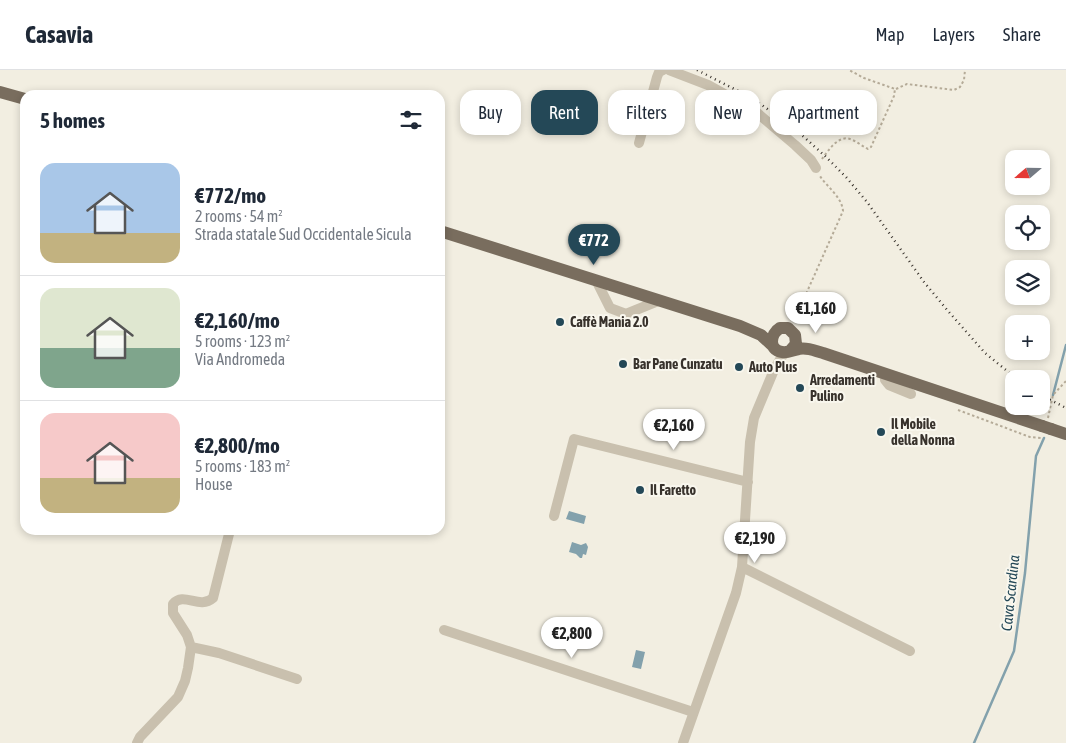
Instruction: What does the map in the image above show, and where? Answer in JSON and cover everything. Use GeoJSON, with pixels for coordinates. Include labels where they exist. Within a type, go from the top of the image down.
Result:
{"type":"FeatureCollection","features":[{"type":"Feature","properties":{"kind":"main road"},"geometry":{"type":"LineString","coordinates":[[0,92],[20,98]]}},
{"type":"Feature","properties":{"kind":"main road"},"geometry":{"type":"LineString","coordinates":[[445,234],[740,326],[761,334],[781,352],[801,348],[823,353],[1046,431],[1066,434]]}},
{"type":"Feature","properties":{"kind":"main road"},"geometry":{"type":"LineString","coordinates":[[740,326],[788,330],[808,345],[823,353]]}},
{"type":"Feature","properties":{"kind":"main road"},"geometry":{"type":"LineString","coordinates":[[774,346],[772,337],[775,331],[788,330]]}},
{"type":"Feature","properties":{"kind":"main road"},"geometry":{"type":"LineString","coordinates":[[788,330],[796,344],[789,351]]}},
{"type":"Feature","properties":{"kind":"street"},"geometry":{"type":"LineString","coordinates":[[639,143],[657,77],[659,72],[663,70]]}},
{"type":"Feature","properties":{"kind":"street"},"geometry":{"type":"LineString","coordinates":[[669,70],[708,85],[755,110],[811,160],[816,168]]}},
{"type":"Feature","properties":{"kind":"street"},"geometry":{"type":"LineString","coordinates":[[596,282],[610,308],[626,314],[658,301]]}},
{"type":"Feature","properties":{"kind":"street"},"geometry":{"type":"LineString","coordinates":[[774,346],[774,370]]}},
{"type":"Feature","properties":{"kind":"street"},"geometry":{"type":"LineString","coordinates":[[683,743],[736,592],[742,567],[750,442],[754,418],[774,370],[782,356],[789,351]]}},
{"type":"Feature","properties":{"kind":"street"},"geometry":{"type":"LineString","coordinates":[[886,375],[889,385],[911,394]]}},
{"type":"Feature","properties":{"kind":"street"},"geometry":{"type":"LineString","coordinates":[[554,516],[574,439],[748,482]]}},
{"type":"Feature","properties":{"kind":"street"},"geometry":{"type":"LineString","coordinates":[[137,743],[140,737],[178,697],[187,674],[191,647],[187,635],[174,613],[173,604],[181,599],[202,603],[208,602],[213,598],[229,535]]}},
{"type":"Feature","properties":{"kind":"street"},"geometry":{"type":"LineString","coordinates":[[742,567],[910,651]]}},
{"type":"Feature","properties":{"kind":"street"},"geometry":{"type":"LineString","coordinates":[[444,630],[693,712]]}},
{"type":"Feature","properties":{"kind":"street"},"geometry":{"type":"LineString","coordinates":[[191,647],[219,653],[297,679]]}},
{"type":"Feature","properties":{"kind":"path"},"geometry":{"type":"LineString","coordinates":[[849,70],[864,78],[896,89]]}},
{"type":"Feature","properties":{"kind":"path"},"geometry":{"type":"LineString","coordinates":[[788,330],[843,211],[840,201],[825,186],[816,168],[837,142],[844,138],[850,139],[868,149],[871,148],[896,89],[907,84],[954,90],[960,87],[964,80],[965,70]]}},
{"type":"Feature","properties":{"kind":"path"},"geometry":{"type":"LineString","coordinates":[[1053,395],[1066,381]]}},
{"type":"Feature","properties":{"kind":"path"},"geometry":{"type":"LineString","coordinates":[[951,407],[1030,437],[1046,431]]}},
{"type":"Feature","properties":{"kind":"water"},"geometry":{"type":"Polygon","coordinates":[[[569,511],[586,516],[584,524],[566,519],[569,511]]]}},
{"type":"Feature","properties":{"kind":"water"},"geometry":{"type":"Polygon","coordinates":[[[572,542],[581,545],[586,543],[588,547],[586,555],[583,554],[582,558],[580,558],[576,554],[569,552],[572,542]]]}},
{"type":"Feature","properties":{"kind":"water"},"geometry":{"type":"Polygon","coordinates":[[[636,650],[645,652],[641,669],[632,667],[636,650]]]}},
{"type":"Feature","properties":{"kind":"waterway"},"geometry":{"type":"LineString","coordinates":[[1053,395],[1066,345]]}},
{"type":"Feature","properties":{"kind":"waterway","name":"Cava Scardina"},"geometry":{"type":"LineString","coordinates":[[974,743],[1014,651],[1025,573],[1036,456],[1044,438]]}},
{"type":"Feature","properties":{"kind":"railway"},"geometry":{"type":"LineString","coordinates":[[697,70],[752,98],[794,128],[825,156],[867,202],[924,282],[948,311],[985,353],[1006,370]]}},
{"type":"Feature","properties":{"kind":"railway"},"geometry":{"type":"LineString","coordinates":[[1050,400],[1066,408]]}},
{"type":"Feature","properties":{"kind":"place","name":"Caffè Mania 2.0"},"geometry":{"type":"Point","coordinates":[560,322]}},
{"type":"Feature","properties":{"kind":"place","name":"Bar Pane Cunzatu"},"geometry":{"type":"Point","coordinates":[623,364]}},
{"type":"Feature","properties":{"kind":"place","name":"Auto Plus"},"geometry":{"type":"Point","coordinates":[739,367]}},
{"type":"Feature","properties":{"kind":"place","name":"Arredamenti Pulino"},"geometry":{"type":"Point","coordinates":[800,388]}},
{"type":"Feature","properties":{"kind":"place","name":"Il Mobile della Nonna"},"geometry":{"type":"Point","coordinates":[881,432]}},
{"type":"Feature","properties":{"kind":"place","name":"Il Faretto"},"geometry":{"type":"Point","coordinates":[640,490]}}]}
